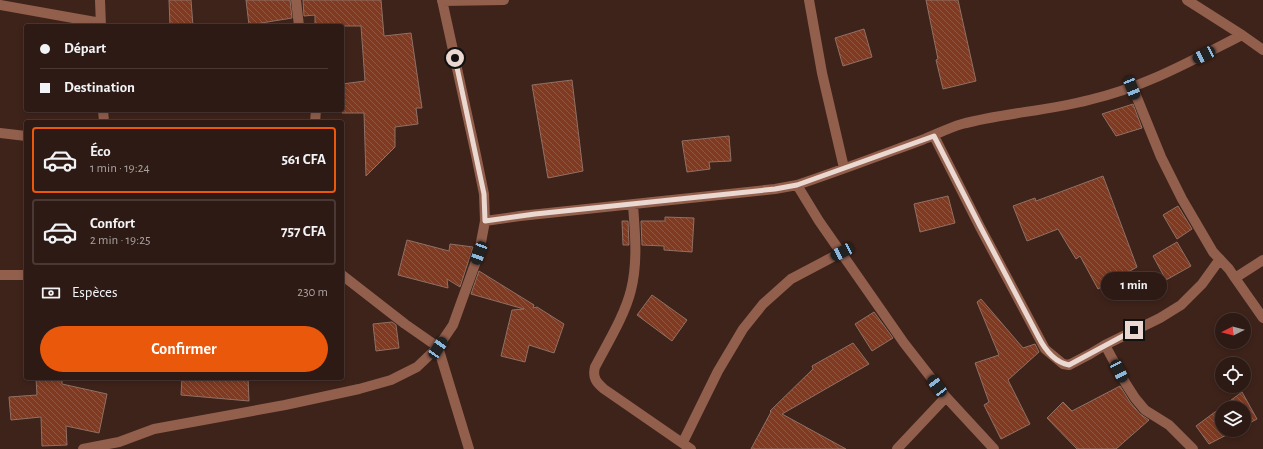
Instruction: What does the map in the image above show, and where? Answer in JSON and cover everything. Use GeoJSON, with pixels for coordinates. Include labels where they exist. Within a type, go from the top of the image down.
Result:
{"type":"FeatureCollection","features":[{"type":"Feature","properties":{"kind":"street"},"geometry":{"type":"LineString","coordinates":[[100,0],[101,24]]}},
{"type":"Feature","properties":{"kind":"street"},"geometry":{"type":"LineString","coordinates":[[296,0],[299,24]]}},
{"type":"Feature","properties":{"kind":"street"},"geometry":{"type":"LineString","coordinates":[[83,449],[119,442],[154,429],[359,390],[391,380],[418,367],[438,348],[454,324],[479,253],[485,221],[484,194],[481,178],[442,1],[504,0]]}},
{"type":"Feature","properties":{"kind":"street"},"geometry":{"type":"LineString","coordinates":[[809,0],[822,73],[844,168]]}},
{"type":"Feature","properties":{"kind":"street"},"geometry":{"type":"LineString","coordinates":[[1187,0],[1263,50]]}},
{"type":"Feature","properties":{"kind":"street"},"geometry":{"type":"LineString","coordinates":[[0,5],[96,24]]}},
{"type":"Feature","properties":{"kind":"street"},"geometry":{"type":"LineString","coordinates":[[485,221],[535,214],[633,205],[775,189],[797,185],[934,136],[960,125],[987,118],[1076,103],[1132,88],[1167,74],[1242,36]]}},
{"type":"Feature","properties":{"kind":"street"},"geometry":{"type":"LineString","coordinates":[[1132,88],[1161,157],[1182,199],[1213,252],[1229,269],[1263,318]]}},
{"type":"Feature","properties":{"kind":"street"},"geometry":{"type":"LineString","coordinates":[[0,133],[24,136]]}},
{"type":"Feature","properties":{"kind":"street"},"geometry":{"type":"LineString","coordinates":[[934,136],[976,220],[1045,349],[1063,364],[1069,365],[1105,345],[1160,318],[1181,305],[1202,284],[1220,259]]}},
{"type":"Feature","properties":{"kind":"street"},"geometry":{"type":"LineString","coordinates":[[797,185],[819,221],[904,343],[946,398],[994,449]]}},
{"type":"Feature","properties":{"kind":"street"},"geometry":{"type":"LineString","coordinates":[[633,205],[636,254],[631,290],[624,310],[595,367],[594,376],[597,383],[604,389],[683,442],[691,449]]}},
{"type":"Feature","properties":{"kind":"street"},"geometry":{"type":"LineString","coordinates":[[683,442],[718,371],[743,329],[763,304],[791,279],[842,252]]}},
{"type":"Feature","properties":{"kind":"street"},"geometry":{"type":"LineString","coordinates":[[1235,278],[1263,260]]}},
{"type":"Feature","properties":{"kind":"street"},"geometry":{"type":"LineString","coordinates":[[0,275],[24,275]]}},
{"type":"Feature","properties":{"kind":"street"},"geometry":{"type":"LineString","coordinates":[[344,277],[438,348],[469,449]]}},
{"type":"Feature","properties":{"kind":"street"},"geometry":{"type":"LineString","coordinates":[[1105,345],[1126,384],[1145,410],[1157,416],[1169,425],[1193,449]]}},
{"type":"Feature","properties":{"kind":"street"},"geometry":{"type":"LineString","coordinates":[[897,449],[946,398]]}},
{"type":"Feature","properties":{"kind":"building"},"geometry":{"type":"Polygon","coordinates":[[[169,0],[191,0],[193,24],[170,24],[169,0]]]}},
{"type":"Feature","properties":{"kind":"building"},"geometry":{"type":"Polygon","coordinates":[[[246,0],[290,0],[292,18],[249,24],[246,0]]]}},
{"type":"Feature","properties":{"kind":"building"},"geometry":{"type":"Polygon","coordinates":[[[303,0],[381,0],[384,36],[411,33],[422,108],[416,108],[418,124],[395,127],[395,147],[366,176],[364,113],[342,113],[344,112],[344,84],[365,81],[361,26],[344,26],[344,24],[315,24],[315,15],[304,16],[303,0]]]}},
{"type":"Feature","properties":{"kind":"building"},"geometry":{"type":"Polygon","coordinates":[[[926,0],[958,0],[976,81],[943,89],[936,60],[938,59],[926,0]]]}},
{"type":"Feature","properties":{"kind":"building"},"geometry":{"type":"Polygon","coordinates":[[[864,29],[872,57],[843,66],[835,38],[864,29]]]}},
{"type":"Feature","properties":{"kind":"building"},"geometry":{"type":"Polygon","coordinates":[[[572,80],[583,171],[548,178],[532,85],[572,80]]]}},
{"type":"Feature","properties":{"kind":"building"},"geometry":{"type":"Polygon","coordinates":[[[1133,104],[1142,128],[1116,136],[1102,114],[1133,104]]]}},
{"type":"Feature","properties":{"kind":"building"},"geometry":{"type":"Polygon","coordinates":[[[729,136],[731,161],[709,162],[710,169],[687,172],[682,141],[729,136]]]}},
{"type":"Feature","properties":{"kind":"building"},"geometry":{"type":"Polygon","coordinates":[[[1103,176],[1137,267],[1098,289],[1080,256],[1076,259],[1058,229],[1027,241],[1013,206],[1035,198],[1036,201],[1103,176]]]}},
{"type":"Feature","properties":{"kind":"building"},"geometry":{"type":"Polygon","coordinates":[[[948,196],[955,223],[920,232],[914,204],[948,196]]]}},
{"type":"Feature","properties":{"kind":"building"},"geometry":{"type":"Polygon","coordinates":[[[1178,206],[1192,229],[1177,239],[1163,215],[1178,206]]]}},
{"type":"Feature","properties":{"kind":"building"},"geometry":{"type":"Polygon","coordinates":[[[665,217],[694,218],[692,252],[664,250],[664,246],[642,245],[641,221],[665,221],[665,217]]]}},
{"type":"Feature","properties":{"kind":"building"},"geometry":{"type":"Polygon","coordinates":[[[622,221],[628,221],[629,245],[623,245],[622,221]]]}},
{"type":"Feature","properties":{"kind":"building"},"geometry":{"type":"Polygon","coordinates":[[[407,240],[449,251],[450,244],[473,247],[460,287],[447,279],[448,288],[398,275],[407,240]]]}},
{"type":"Feature","properties":{"kind":"building"},"geometry":{"type":"Polygon","coordinates":[[[1177,242],[1191,266],[1166,280],[1153,256],[1177,242]]]}},
{"type":"Feature","properties":{"kind":"building"},"geometry":{"type":"Polygon","coordinates":[[[479,271],[534,305],[533,308],[537,307],[564,324],[554,353],[529,345],[525,362],[501,356],[512,310],[524,309],[471,294],[479,271]]]}},
{"type":"Feature","properties":{"kind":"building"},"geometry":{"type":"Polygon","coordinates":[[[652,295],[687,320],[672,341],[637,315],[652,295]]]}},
{"type":"Feature","properties":{"kind":"building"},"geometry":{"type":"Polygon","coordinates":[[[981,299],[1023,348],[1035,344],[1039,352],[1008,380],[1030,424],[1001,439],[984,405],[989,402],[975,363],[999,355],[977,302],[981,299]]]}},
{"type":"Feature","properties":{"kind":"building"},"geometry":{"type":"Polygon","coordinates":[[[874,312],[893,338],[872,351],[855,324],[874,312]]]}},
{"type":"Feature","properties":{"kind":"building"},"geometry":{"type":"Polygon","coordinates":[[[392,322],[396,325],[399,348],[376,351],[373,324],[392,322]]]}},
{"type":"Feature","properties":{"kind":"building"},"geometry":{"type":"Polygon","coordinates":[[[853,343],[869,364],[782,414],[846,449],[751,449],[771,412],[770,411],[813,369],[812,366],[853,343]]]}},
{"type":"Feature","properties":{"kind":"building"},"geometry":{"type":"Polygon","coordinates":[[[36,380],[62,380],[62,384],[107,394],[99,433],[66,426],[67,445],[42,446],[41,417],[11,420],[9,397],[37,395],[36,380]]]}},
{"type":"Feature","properties":{"kind":"building"},"geometry":{"type":"Polygon","coordinates":[[[182,380],[248,380],[249,401],[181,395],[182,380]]]}},
{"type":"Feature","properties":{"kind":"building"},"geometry":{"type":"Polygon","coordinates":[[[1120,386],[1140,414],[1149,420],[1116,449],[1077,449],[1047,418],[1063,402],[1072,411],[1120,386]]]}},
{"type":"Feature","properties":{"kind":"building"},"geometry":{"type":"Polygon","coordinates":[[[1243,393],[1247,401],[1230,401],[1243,393]]]}},
{"type":"Feature","properties":{"kind":"building"},"geometry":{"type":"Polygon","coordinates":[[[1251,408],[1257,419],[1251,422],[1251,408]]]}},
{"type":"Feature","properties":{"kind":"building"},"geometry":{"type":"Polygon","coordinates":[[[1215,412],[1215,437],[1222,437],[1209,444],[1196,426],[1215,412]]]}},
{"type":"Feature","properties":{"kind":"route"},"geometry":{"type":"LineString","coordinates":[[455,58],[484,194],[485,221],[535,214],[633,205],[775,189],[797,185],[934,136],[1038,336],[1045,349],[1051,356],[1063,364],[1069,365],[1134,330]]}}]}
